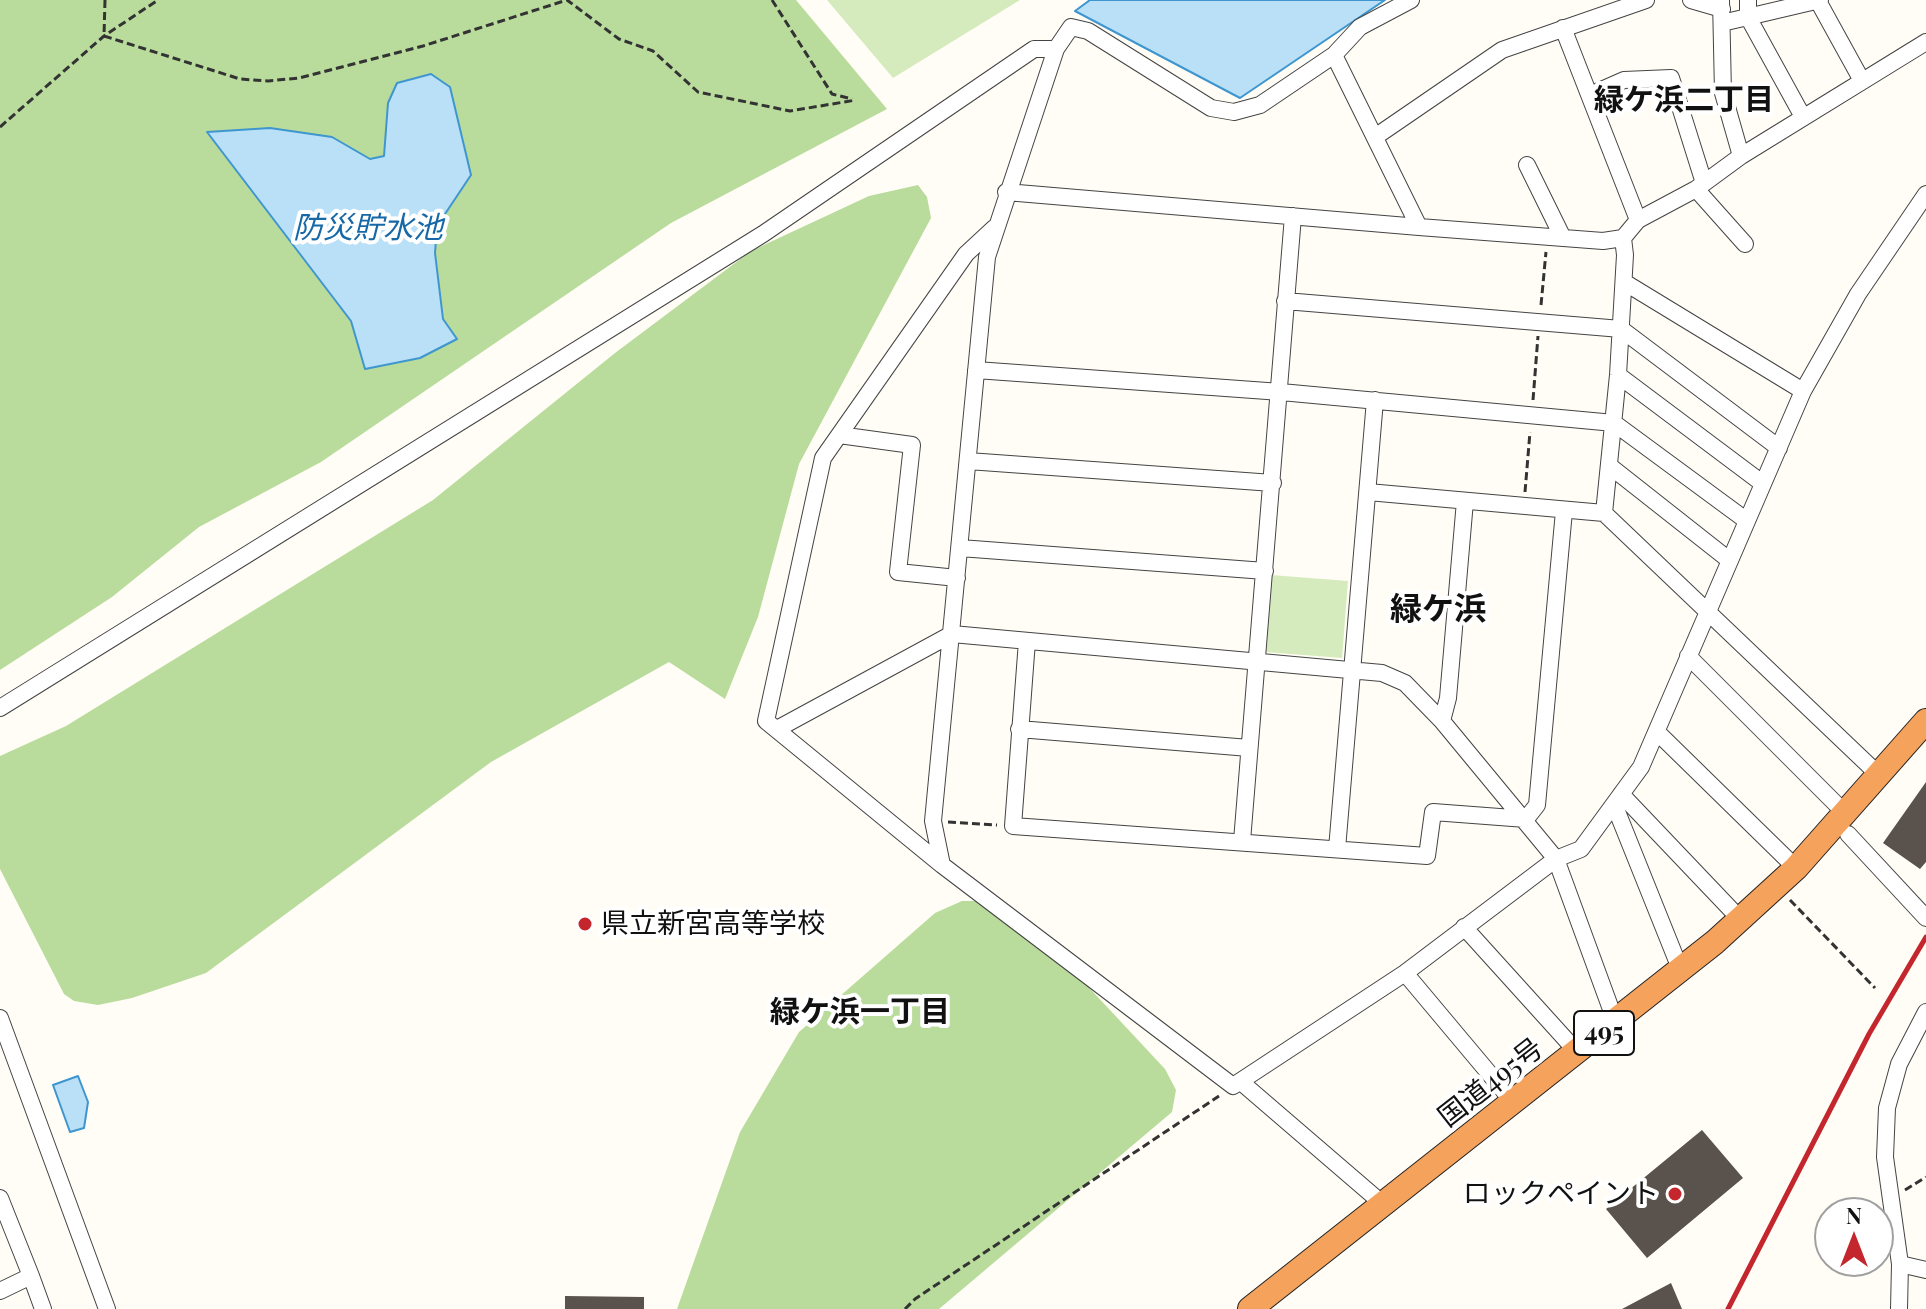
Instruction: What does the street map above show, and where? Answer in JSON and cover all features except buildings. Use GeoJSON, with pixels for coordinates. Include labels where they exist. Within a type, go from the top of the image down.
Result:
{"type":"FeatureCollection","features":[{"type":"Feature","properties":{"kind":"highway","name":"国道495号"},"geometry":{"type":"LineString","coordinates":[[1250,1309],[1681,971],[1847,824],[1880,776],[1926,721]]}},
{"type":"Feature","properties":{"kind":"street"},"geometry":{"type":"LineString","coordinates":[[942,865],[933,821],[987,257],[1006,192],[1056,49],[1071,27],[1088,31],[1211,108],[1234,112],[1260,105],[1334,55],[1360,27],[1411,0]]}},
{"type":"Feature","properties":{"kind":"street"},"geometry":{"type":"LineString","coordinates":[[1375,137],[1502,50],[1646,0]]}},
{"type":"Feature","properties":{"kind":"street"},"geometry":{"type":"LineString","coordinates":[[1691,0],[1722,11],[1819,0],[1861,79]]}},
{"type":"Feature","properties":{"kind":"street"},"geometry":{"type":"LineString","coordinates":[[1748,8],[1803,117]]}},
{"type":"Feature","properties":{"kind":"street"},"geometry":{"type":"LineString","coordinates":[[1722,11],[1723,93],[1741,156]]}},
{"type":"Feature","properties":{"kind":"street"},"geometry":{"type":"LineString","coordinates":[[1563,28],[1638,220]]}},
{"type":"Feature","properties":{"kind":"street"},"geometry":{"type":"LineString","coordinates":[[1604,513],[1618,375],[1624,282],[1623,238],[1638,220],[1700,186],[1861,79],[1926,42]]}},
{"type":"Feature","properties":{"kind":"street"},"geometry":{"type":"LineString","coordinates":[[0,708],[763,234],[1034,49],[1056,49]]}},
{"type":"Feature","properties":{"kind":"street"},"geometry":{"type":"LineString","coordinates":[[1334,55],[1419,227]]}},
{"type":"Feature","properties":{"kind":"street"},"geometry":{"type":"LineString","coordinates":[[1590,95],[1624,80],[1671,78],[1700,186],[1745,244]]}},
{"type":"Feature","properties":{"kind":"street"},"geometry":{"type":"LineString","coordinates":[[1527,165],[1555,237]]}},
{"type":"Feature","properties":{"kind":"street"},"geometry":{"type":"LineString","coordinates":[[1006,192],[1419,227],[1555,237],[1623,238]]}},
{"type":"Feature","properties":{"kind":"street"},"geometry":{"type":"LineString","coordinates":[[1237,1084],[1405,973],[1556,859],[1581,849],[1641,767],[1803,391],[1858,294],[1926,194]]}},
{"type":"Feature","properties":{"kind":"street"},"geometry":{"type":"LineString","coordinates":[[1242,841],[1293,216]]}},
{"type":"Feature","properties":{"kind":"street"},"geometry":{"type":"LineString","coordinates":[[996,227],[966,254],[823,458],[766,721],[942,865],[1237,1084],[1384,1205]]}},
{"type":"Feature","properties":{"kind":"street"},"geometry":{"type":"LineString","coordinates":[[1624,282],[1803,391]]}},
{"type":"Feature","properties":{"kind":"street"},"geometry":{"type":"LineString","coordinates":[[1285,301],[1621,329],[1779,448]]}},
{"type":"Feature","properties":{"kind":"street"},"geometry":{"type":"LineString","coordinates":[[976,370],[1281,392],[1614,423],[1747,521]]}},
{"type":"Feature","properties":{"kind":"street"},"geometry":{"type":"LineString","coordinates":[[1618,375],[1762,483]]}},
{"type":"Feature","properties":{"kind":"street"},"geometry":{"type":"LineString","coordinates":[[1337,849],[1375,400]]}},
{"type":"Feature","properties":{"kind":"street"},"geometry":{"type":"LineString","coordinates":[[839,435],[912,445],[898,572],[957,578]]}},
{"type":"Feature","properties":{"kind":"street"},"geometry":{"type":"LineString","coordinates":[[968,461],[1273,483]]}},
{"type":"Feature","properties":{"kind":"street"},"geometry":{"type":"LineString","coordinates":[[1611,467],[1729,560]]}},
{"type":"Feature","properties":{"kind":"street"},"geometry":{"type":"LineString","coordinates":[[1368,492],[1604,513],[1880,776]]}},
{"type":"Feature","properties":{"kind":"street"},"geometry":{"type":"LineString","coordinates":[[1442,721],[1448,698],[1465,501]]}},
{"type":"Feature","properties":{"kind":"street"},"geometry":{"type":"LineString","coordinates":[[1526,819],[1537,805],[1564,511]]}},
{"type":"Feature","properties":{"kind":"street"},"geometry":{"type":"LineString","coordinates":[[960,548],[1265,571]]}},
{"type":"Feature","properties":{"kind":"street"},"geometry":{"type":"LineString","coordinates":[[777,729],[952,634],[1351,667],[1382,673],[1405,683],[1442,721],[1556,859],[1616,1023]]}},
{"type":"Feature","properties":{"kind":"street"},"geometry":{"type":"LineString","coordinates":[[1027,641],[1013,826],[1427,856],[1433,812],[1526,819]]}},
{"type":"Feature","properties":{"kind":"street"},"geometry":{"type":"LineString","coordinates":[[1688,656],[1847,824],[1926,918]]}},
{"type":"Feature","properties":{"kind":"street"},"geometry":{"type":"LineString","coordinates":[[1019,729],[1249,748]]}},
{"type":"Feature","properties":{"kind":"street"},"geometry":{"type":"LineString","coordinates":[[1657,732],[1796,868]]}},
{"type":"Feature","properties":{"kind":"street"},"geometry":{"type":"LineString","coordinates":[[1618,799],[1740,919]]}},
{"type":"Feature","properties":{"kind":"street"},"geometry":{"type":"LineString","coordinates":[[1618,799],[1681,971]]}},
{"type":"Feature","properties":{"kind":"street"},"geometry":{"type":"LineString","coordinates":[[1464,927],[1578,1053]]}},
{"type":"Feature","properties":{"kind":"street"},"geometry":{"type":"LineString","coordinates":[[1405,973],[1514,1103]]}},
{"type":"Feature","properties":{"kind":"street"},"geometry":{"type":"LineString","coordinates":[[1899,1309],[1900,1264],[1885,1157],[1887,1108],[1899,1064],[1926,1012]]}},
{"type":"Feature","properties":{"kind":"street"},"geometry":{"type":"LineString","coordinates":[[0,1018],[107,1309]]}},
{"type":"Feature","properties":{"kind":"street"},"geometry":{"type":"LineString","coordinates":[[0,1198],[43,1309]]}},
{"type":"Feature","properties":{"kind":"street"},"geometry":{"type":"LineString","coordinates":[[1900,1264],[1926,1270]]}},
{"type":"Feature","properties":{"kind":"street"},"geometry":{"type":"LineString","coordinates":[[0,1291],[31,1276]]}},
{"type":"Feature","properties":{"kind":"path"},"geometry":{"type":"LineString","coordinates":[[104,36],[105,0]]}},
{"type":"Feature","properties":{"kind":"path"},"geometry":{"type":"LineString","coordinates":[[0,127],[104,36],[158,0]]}},
{"type":"Feature","properties":{"kind":"path"},"geometry":{"type":"LineString","coordinates":[[104,36],[240,79],[268,81],[299,78],[423,46],[567,0],[619,39],[653,51],[698,92],[790,111],[856,100],[832,94],[772,0]]}},
{"type":"Feature","properties":{"kind":"path"},"geometry":{"type":"LineString","coordinates":[[1524,506],[1539,322],[1555,237]]}},
{"type":"Feature","properties":{"kind":"path"},"geometry":{"type":"LineString","coordinates":[[933,821],[1013,826]]}},
{"type":"Feature","properties":{"kind":"path"},"geometry":{"type":"LineString","coordinates":[[1777,885],[1875,988]]}},
{"type":"Feature","properties":{"kind":"path"},"geometry":{"type":"LineString","coordinates":[[905,1309],[915,1299],[1237,1084]]}},
{"type":"Feature","properties":{"kind":"path"},"geometry":{"type":"LineString","coordinates":[[1890,1192],[1903,1191],[1926,1177]]}},
{"type":"Feature","properties":{"kind":"green space"},"geometry":{"type":"Polygon","coordinates":[[[0,0],[796,0],[887,109],[671,223],[321,462],[199,527],[112,597],[0,670],[0,0]],[[388,103],[385,155],[370,159],[332,137],[351,321],[365,369],[443,319],[435,253],[437,226],[471,175],[388,103]]]}},
{"type":"Feature","properties":{"kind":"green space"},"geometry":{"type":"Polygon","coordinates":[[[827,0],[1020,0],[893,78],[827,0]]]}},
{"type":"Feature","properties":{"kind":"green space"},"geometry":{"type":"Polygon","coordinates":[[[918,185],[927,197],[931,218],[799,464],[758,617],[725,699],[669,662],[491,762],[206,973],[132,998],[98,1005],[74,1001],[64,994],[0,869],[0,756],[66,726],[433,500],[615,353],[751,251],[869,196],[918,185]]]}},
{"type":"Feature","properties":{"kind":"green space"},"geometry":{"type":"Polygon","coordinates":[[[1271,575],[1348,581],[1342,658],[1265,652],[1271,575]]]}},
{"type":"Feature","properties":{"kind":"green space"},"geometry":{"type":"Polygon","coordinates":[[[962,901],[977,901],[1039,934],[1165,1069],[1176,1090],[1172,1112],[939,1309],[677,1309],[740,1132],[799,1032],[935,913],[962,901]]]}},
{"type":"Feature","properties":{"kind":"water"},"geometry":{"type":"Polygon","coordinates":[[[1090,0],[1385,0],[1240,98],[1075,11],[1090,0]]]}},
{"type":"Feature","properties":{"kind":"water","name":"防災貯水池"},"geometry":{"type":"Polygon","coordinates":[[[431,74],[450,87],[471,175],[437,226],[435,253],[443,319],[457,339],[420,358],[365,369],[351,321],[207,132],[270,128],[332,137],[370,159],[384,156],[388,103],[397,83],[431,74]]]}},
{"type":"Feature","properties":{"kind":"water"},"geometry":{"type":"Polygon","coordinates":[[[78,1076],[88,1102],[84,1128],[70,1132],[53,1085],[78,1076]]]}},
{"type":"Feature","properties":{"kind":"railway"},"geometry":{"type":"LineString","coordinates":[[1728,1309],[1869,1034],[1926,937]]}},
{"type":"Feature","properties":{"kind":"place","name":"県立新宮高等学校"},"geometry":{"type":"Point","coordinates":[585,924]}},
{"type":"Feature","properties":{"kind":"place","name":"ロックペイント"},"geometry":{"type":"Point","coordinates":[1675,1194]}},
{"type":"Feature","properties":{"kind":"district","name":"緑ケ浜二丁目"},"geometry":{"type":"Point","coordinates":[1684,101]}},
{"type":"Feature","properties":{"kind":"district","name":"緑ケ浜"},"geometry":{"type":"Point","coordinates":[1438,610]}},
{"type":"Feature","properties":{"kind":"district","name":"緑ケ浜一丁目"},"geometry":{"type":"Point","coordinates":[860,1013]}}]}
